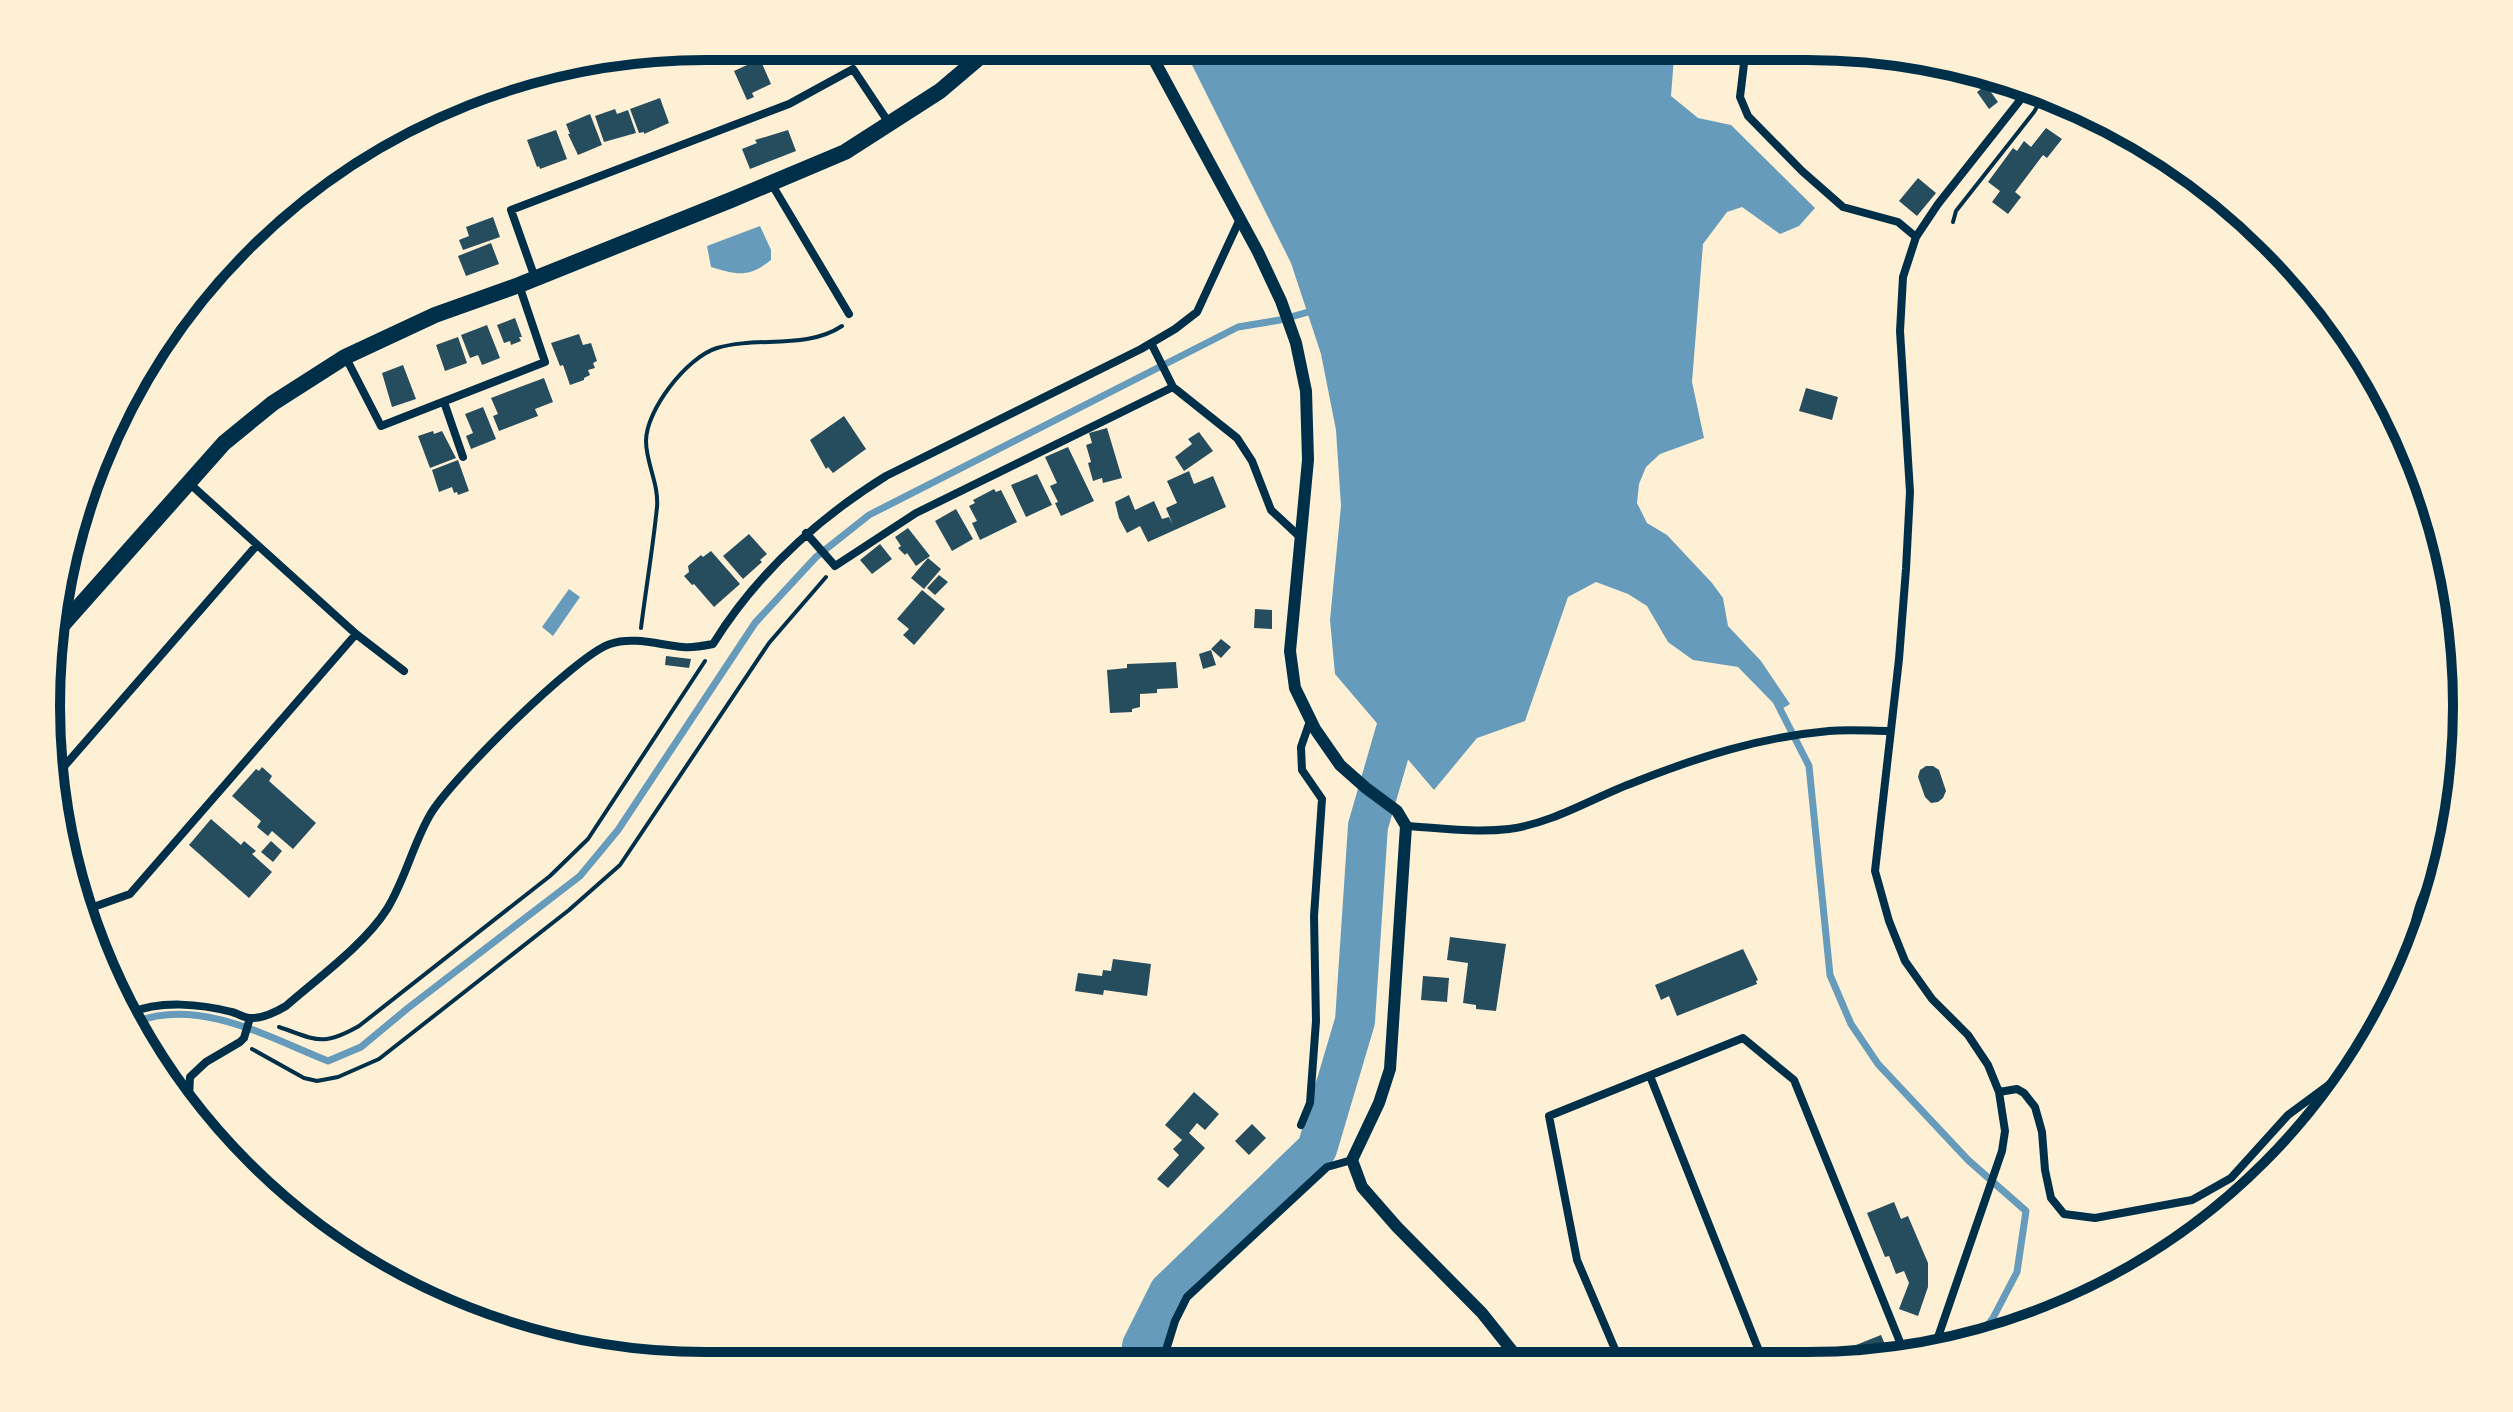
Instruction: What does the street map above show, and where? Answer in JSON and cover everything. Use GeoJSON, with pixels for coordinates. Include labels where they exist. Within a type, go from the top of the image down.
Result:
{"type":"FeatureCollection","features":[{"type":"Feature","properties":{"kind":"main road"},"geometry":{"type":"LineString","coordinates":[[66,621],[224,443],[261,413],[345,357],[435,315],[519,285],[845,152],[940,91],[977,60]]}},
{"type":"Feature","properties":{"kind":"street"},"geometry":{"type":"LineString","coordinates":[[1154,60],[1270,277],[1296,343],[1306,391],[1308,460],[1290,651],[1295,688],[1313,725],[1340,765],[1397,811],[1406,826],[1390,1069],[1379,1103],[1352,1160],[1362,1187],[1482,1313],[1513,1352]]}},
{"type":"Feature","properties":{"kind":"street"},"geometry":{"type":"LineString","coordinates":[[1744,60],[1740,97],[1748,116],[1757,126],[1843,207],[1898,222],[1916,237]]}},
{"type":"Feature","properties":{"kind":"street"},"geometry":{"type":"LineString","coordinates":[[536,278],[511,210],[789,104],[853,69],[889,123]]}},
{"type":"Feature","properties":{"kind":"street"},"geometry":{"type":"LineString","coordinates":[[1937,1339],[1984,1207],[2002,1151],[2005,1131],[1999,1092],[1988,1065],[1968,1035],[1932,999],[1905,961],[1875,871],[1899,659],[1910,492],[1900,331],[1903,277],[1916,237],[2022,97]]}},
{"type":"Feature","properties":{"kind":"street"},"geometry":{"type":"LineString","coordinates":[[771,183],[849,314]]}},
{"type":"Feature","properties":{"kind":"street"},"geometry":{"type":"LineString","coordinates":[[137,1010],[181,1004],[250,1018],[272,1014],[286,1006],[370,931],[388,908],[430,813],[458,777],[591,654],[609,644],[629,641],[687,648],[713,644],[734,611],[806,533],[862,491],[886,476],[1151,343],[1197,312],[1240,219]]}},
{"type":"Feature","properties":{"kind":"street"},"geometry":{"type":"LineString","coordinates":[[345,357],[381,426],[545,362],[519,285]]}},
{"type":"Feature","properties":{"kind":"street"},"geometry":{"type":"LineString","coordinates":[[1151,343],[1173,387],[1237,438],[1252,461],[1271,510],[1300,537]]}},
{"type":"Feature","properties":{"kind":"street"},"geometry":{"type":"LineString","coordinates":[[806,533],[832,563],[916,513],[1173,387]]}},
{"type":"Feature","properties":{"kind":"street"},"geometry":{"type":"LineString","coordinates":[[444,402],[463,457]]}},
{"type":"Feature","properties":{"kind":"street"},"geometry":{"type":"LineString","coordinates":[[188,483],[356,634],[404,671]]}},
{"type":"Feature","properties":{"kind":"street"},"geometry":{"type":"LineString","coordinates":[[63,767],[257,545]]}},
{"type":"Feature","properties":{"kind":"street"},"geometry":{"type":"LineString","coordinates":[[92,907],[130,894],[356,634]]}},
{"type":"Feature","properties":{"kind":"street"},"geometry":{"type":"LineString","coordinates":[[1301,1125],[1310,1103],[1316,1021],[1314,916],[1322,799],[1302,770],[1301,747],[1313,725]]}},
{"type":"Feature","properties":{"kind":"street"},"geometry":{"type":"LineString","coordinates":[[1406,826],[1480,831],[1511,829],[1561,814],[1696,758],[1761,741],[1832,731],[1890,731]]}},
{"type":"Feature","properties":{"kind":"street"},"geometry":{"type":"LineString","coordinates":[[189,1094],[190,1077],[206,1062],[242,1040],[250,1018]]}},
{"type":"Feature","properties":{"kind":"street"},"geometry":{"type":"LineString","coordinates":[[1616,1352],[1577,1260],[1549,1116],[1743,1038],[1794,1080],[1901,1345]]}},
{"type":"Feature","properties":{"kind":"street"},"geometry":{"type":"LineString","coordinates":[[1650,1076],[1759,1352]]}},
{"type":"Feature","properties":{"kind":"street"},"geometry":{"type":"LineString","coordinates":[[1999,1092],[2017,1089],[2035,1107],[2042,1132],[2051,1198],[2064,1214],[2095,1218],[2192,1200],[2231,1178],[2288,1115],[2331,1083]]}},
{"type":"Feature","properties":{"kind":"street"},"geometry":{"type":"LineString","coordinates":[[1165,1352],[1187,1297],[1327,1167],[1352,1160]]}},
{"type":"Feature","properties":{"kind":"path"},"geometry":{"type":"LineString","coordinates":[[1953,222],[1956,211],[2039,103]]}},
{"type":"Feature","properties":{"kind":"path"},"geometry":{"type":"LineString","coordinates":[[639,642],[657,502],[646,440],[650,420],[664,395],[682,373],[717,348],[776,340],[804,340],[824,335],[841,328],[849,314]]}},
{"type":"Feature","properties":{"kind":"path"},"geometry":{"type":"LineString","coordinates":[[242,1040],[304,1078],[317,1081],[338,1077],[379,1059],[569,910],[620,865],[769,643],[832,563]]}},
{"type":"Feature","properties":{"kind":"path"},"geometry":{"type":"LineString","coordinates":[[250,1018],[319,1040],[337,1038],[359,1026],[550,876],[588,839],[611,807],[702,664],[711,655],[713,644]]}},
{"type":"Feature","properties":{"kind":"path"},"geometry":{"type":"LineString","coordinates":[[2411,934],[2417,903],[2428,883]]}},
{"type":"Feature","properties":{"kind":"water"},"geometry":{"type":"Polygon","coordinates":[[[1190,60],[1674,60],[1671,96],[1698,118],[1731,125],[1815,208],[1799,226],[1780,234],[1742,207],[1727,212],[1703,244],[1692,382],[1704,438],[1660,454],[1646,467],[1639,484],[1637,503],[1647,523],[1667,535],[1712,583],[1723,598],[1728,626],[1761,661],[1790,704],[1780,710],[1738,667],[1693,660],[1668,642],[1647,606],[1628,594],[1596,582],[1568,597],[1525,721],[1477,738],[1434,790],[1335,674],[1330,620],[1341,506],[1336,430],[1321,354],[1291,263],[1190,60]]]}},
{"type":"Feature","properties":{"kind":"water"},"geometry":{"type":"Polygon","coordinates":[[[760,226],[771,250],[771,260],[756,270],[742,273],[711,267],[707,246],[760,226]]]}},
{"type":"Feature","properties":{"kind":"water"},"geometry":{"type":"Polygon","coordinates":[[[569,589],[580,597],[553,636],[542,627],[569,589]]]}},
{"type":"Feature","properties":{"kind":"building"},"geometry":{"type":"Polygon","coordinates":[[[760,60],[771,84],[752,93],[754,97],[747,100],[734,71],[760,60]]]}},
{"type":"Feature","properties":{"kind":"building"},"geometry":{"type":"Polygon","coordinates":[[[1986,86],[1998,102],[1989,109],[1977,92],[1986,86]]]}},
{"type":"Feature","properties":{"kind":"building"},"geometry":{"type":"Polygon","coordinates":[[[660,98],[669,123],[644,134],[639,133],[630,109],[660,98]]]}},
{"type":"Feature","properties":{"kind":"building"},"geometry":{"type":"Polygon","coordinates":[[[615,109],[617,114],[628,110],[636,133],[604,142],[595,116],[615,109]]]}},
{"type":"Feature","properties":{"kind":"building"},"geometry":{"type":"Polygon","coordinates":[[[590,114],[602,145],[578,155],[566,124],[590,114]]]}},
{"type":"Feature","properties":{"kind":"building"},"geometry":{"type":"Polygon","coordinates":[[[2046,128],[2062,139],[2047,158],[2043,155],[2015,192],[2021,197],[2008,214],[1992,202],[2000,191],[1988,182],[2013,148],[2017,151],[2024,141],[2031,147],[2046,128]]]}},
{"type":"Feature","properties":{"kind":"building"},"geometry":{"type":"Polygon","coordinates":[[[556,130],[567,159],[540,169],[527,140],[556,130]]]}},
{"type":"Feature","properties":{"kind":"building"},"geometry":{"type":"Polygon","coordinates":[[[788,130],[796,151],[750,169],[742,149],[757,143],[755,140],[788,130]]]}},
{"type":"Feature","properties":{"kind":"building"},"geometry":{"type":"Polygon","coordinates":[[[1918,178],[1936,193],[1917,216],[1899,201],[1918,178]]]}},
{"type":"Feature","properties":{"kind":"building"},"geometry":{"type":"Polygon","coordinates":[[[493,217],[500,237],[463,250],[459,240],[469,236],[466,227],[493,217]]]}},
{"type":"Feature","properties":{"kind":"building"},"geometry":{"type":"Polygon","coordinates":[[[491,243],[499,264],[466,276],[458,256],[491,243]]]}},
{"type":"Feature","properties":{"kind":"building"},"geometry":{"type":"Polygon","coordinates":[[[515,318],[521,341],[511,345],[510,341],[504,343],[497,325],[515,318]]]}},
{"type":"Feature","properties":{"kind":"building"},"geometry":{"type":"Polygon","coordinates":[[[487,325],[500,358],[482,365],[478,355],[470,358],[461,335],[487,325]]]}},
{"type":"Feature","properties":{"kind":"building"},"geometry":{"type":"Polygon","coordinates":[[[579,334],[583,345],[591,343],[597,361],[593,363],[595,368],[588,370],[590,375],[570,385],[551,343],[579,334]]]}},
{"type":"Feature","properties":{"kind":"building"},"geometry":{"type":"Polygon","coordinates":[[[458,337],[467,363],[445,371],[436,345],[458,337]]]}},
{"type":"Feature","properties":{"kind":"building"},"geometry":{"type":"Polygon","coordinates":[[[403,365],[416,399],[392,407],[382,373],[403,365]]]}},
{"type":"Feature","properties":{"kind":"building"},"geometry":{"type":"Polygon","coordinates":[[[544,378],[553,402],[535,409],[538,416],[499,431],[493,416],[498,414],[491,398],[544,378]]]}},
{"type":"Feature","properties":{"kind":"building"},"geometry":{"type":"Polygon","coordinates":[[[1806,388],[1838,397],[1832,420],[1799,411],[1806,388]]]}},
{"type":"Feature","properties":{"kind":"building"},"geometry":{"type":"Polygon","coordinates":[[[483,407],[496,439],[471,449],[466,436],[473,433],[465,414],[483,407]]]}},
{"type":"Feature","properties":{"kind":"building"},"geometry":{"type":"Polygon","coordinates":[[[844,416],[866,449],[833,473],[828,467],[826,469],[810,440],[844,416]]]}},
{"type":"Feature","properties":{"kind":"building"},"geometry":{"type":"Polygon","coordinates":[[[1107,428],[1122,478],[1103,483],[1102,478],[1093,481],[1086,445],[1092,443],[1089,433],[1107,428]]]}},
{"type":"Feature","properties":{"kind":"building"},"geometry":{"type":"Polygon","coordinates":[[[433,431],[434,434],[442,431],[456,458],[430,468],[418,436],[433,431]]]}},
{"type":"Feature","properties":{"kind":"building"},"geometry":{"type":"Polygon","coordinates":[[[1199,432],[1213,451],[1184,471],[1175,457],[1192,444],[1188,439],[1199,432]]]}},
{"type":"Feature","properties":{"kind":"building"},"geometry":{"type":"Polygon","coordinates":[[[1068,447],[1094,501],[1061,516],[1050,486],[1057,483],[1045,457],[1068,447]]]}},
{"type":"Feature","properties":{"kind":"building"},"geometry":{"type":"Polygon","coordinates":[[[458,460],[469,491],[458,495],[452,487],[439,492],[432,470],[458,460]]]}},
{"type":"Feature","properties":{"kind":"building"},"geometry":{"type":"Polygon","coordinates":[[[1189,471],[1194,484],[1213,476],[1226,507],[1148,542],[1140,526],[1127,533],[1115,502],[1129,495],[1135,510],[1154,501],[1162,519],[1169,517],[1173,525],[1166,508],[1177,503],[1167,481],[1189,471]]]}},
{"type":"Feature","properties":{"kind":"building"},"geometry":{"type":"Polygon","coordinates":[[[1037,474],[1052,505],[1026,517],[1011,485],[1037,474]]]}},
{"type":"Feature","properties":{"kind":"building"},"geometry":{"type":"Polygon","coordinates":[[[994,489],[996,492],[1001,490],[1017,522],[980,540],[972,523],[977,521],[969,506],[975,503],[973,500],[994,489]]]}},
{"type":"Feature","properties":{"kind":"building"},"geometry":{"type":"Polygon","coordinates":[[[956,509],[973,539],[952,551],[935,521],[956,509]]]}},
{"type":"Feature","properties":{"kind":"building"},"geometry":{"type":"Polygon","coordinates":[[[908,528],[930,556],[916,566],[907,553],[905,555],[898,548],[901,546],[895,537],[908,528]]]}},
{"type":"Feature","properties":{"kind":"building"},"geometry":{"type":"Polygon","coordinates":[[[749,534],[767,554],[743,579],[723,556],[749,534]]]}},
{"type":"Feature","properties":{"kind":"building"},"geometry":{"type":"Polygon","coordinates":[[[880,544],[892,559],[872,574],[860,560],[880,544]]]}},
{"type":"Feature","properties":{"kind":"building"},"geometry":{"type":"Polygon","coordinates":[[[711,551],[740,584],[714,607],[684,576],[689,572],[688,566],[711,551]]]}},
{"type":"Feature","properties":{"kind":"building"},"geometry":{"type":"Polygon","coordinates":[[[928,558],[941,569],[924,589],[911,578],[928,558]]]}},
{"type":"Feature","properties":{"kind":"building"},"geometry":{"type":"Polygon","coordinates":[[[939,575],[948,582],[935,595],[927,588],[939,575]]]}},
{"type":"Feature","properties":{"kind":"building"},"geometry":{"type":"Polygon","coordinates":[[[922,590],[945,609],[914,645],[903,635],[909,629],[897,619],[922,590]]]}},
{"type":"Feature","properties":{"kind":"building"},"geometry":{"type":"Polygon","coordinates":[[[1255,609],[1272,610],[1272,629],[1254,628],[1255,609]]]}},
{"type":"Feature","properties":{"kind":"building"},"geometry":{"type":"Polygon","coordinates":[[[1221,639],[1231,647],[1221,658],[1211,649],[1221,639]]]}},
{"type":"Feature","properties":{"kind":"building"},"geometry":{"type":"Polygon","coordinates":[[[1211,650],[1216,665],[1203,669],[1199,654],[1211,650]]]}},
{"type":"Feature","properties":{"kind":"building"},"geometry":{"type":"Polygon","coordinates":[[[666,656],[691,659],[689,668],[665,665],[666,656]]]}},
{"type":"Feature","properties":{"kind":"building"},"geometry":{"type":"Polygon","coordinates":[[[1176,662],[1178,688],[1140,694],[1140,707],[1132,709],[1132,712],[1110,713],[1107,670],[1127,668],[1127,664],[1176,662]]]}},
{"type":"Feature","properties":{"kind":"building"},"geometry":{"type":"Polygon","coordinates":[[[1926,766],[1939,770],[1946,791],[1938,802],[1931,803],[1925,797],[1918,777],[1920,770],[1926,766]]]}},
{"type":"Feature","properties":{"kind":"building"},"geometry":{"type":"Polygon","coordinates":[[[262,767],[272,776],[269,781],[316,823],[293,849],[272,831],[268,836],[257,827],[261,821],[232,796],[256,769],[259,771],[262,767]]]}},
{"type":"Feature","properties":{"kind":"building"},"geometry":{"type":"Polygon","coordinates":[[[211,819],[241,845],[244,841],[256,851],[252,854],[272,872],[249,898],[189,845],[211,819]]]}},
{"type":"Feature","properties":{"kind":"building"},"geometry":{"type":"Polygon","coordinates":[[[271,841],[282,851],[273,862],[261,852],[271,841]]]}},
{"type":"Feature","properties":{"kind":"building"},"geometry":{"type":"Polygon","coordinates":[[[1450,937],[1506,944],[1496,1011],[1476,1009],[1476,1005],[1463,1003],[1468,963],[1447,960],[1450,937]]]}},
{"type":"Feature","properties":{"kind":"building"},"geometry":{"type":"Polygon","coordinates":[[[1743,949],[1758,980],[1757,984],[1677,1016],[1669,996],[1661,1000],[1655,985],[1743,949]]]}},
{"type":"Feature","properties":{"kind":"building"},"geometry":{"type":"Polygon","coordinates":[[[1113,959],[1151,964],[1147,996],[1104,990],[1103,995],[1075,991],[1078,973],[1102,976],[1103,970],[1111,971],[1113,959]]]}},
{"type":"Feature","properties":{"kind":"building"},"geometry":{"type":"Polygon","coordinates":[[[1423,976],[1449,978],[1447,1002],[1421,1000],[1423,976]]]}},
{"type":"Feature","properties":{"kind":"building"},"geometry":{"type":"Polygon","coordinates":[[[1194,1092],[1219,1114],[1205,1130],[1197,1123],[1189,1133],[1205,1148],[1168,1188],[1157,1179],[1179,1155],[1173,1149],[1182,1140],[1165,1125],[1194,1092]]]}},
{"type":"Feature","properties":{"kind":"building"},"geometry":{"type":"Polygon","coordinates":[[[1252,1124],[1266,1138],[1249,1155],[1235,1141],[1252,1124]]]}},
{"type":"Feature","properties":{"kind":"building"},"geometry":{"type":"Polygon","coordinates":[[[1894,1202],[1901,1219],[1908,1216],[1928,1263],[1928,1287],[1918,1316],[1899,1309],[1909,1283],[1904,1271],[1896,1274],[1889,1256],[1885,1257],[1867,1213],[1894,1202]]]}},
{"type":"Feature","properties":{"kind":"building"},"geometry":{"type":"Polygon","coordinates":[[[1881,1335],[1886,1347],[1849,1351],[1840,1351],[1881,1335]]]}},
{"type":"Feature","properties":{"kind":"waterway"},"geometry":{"type":"LineString","coordinates":[[142,1020],[184,1014],[209,1017],[258,1032],[328,1061],[361,1047],[580,876],[618,830],[755,623],[816,557],[869,515],[1238,327],[1280,320],[1313,309]]}},
{"type":"Feature","properties":{"kind":"waterway"},"geometry":{"type":"LineString","coordinates":[[1141,1352],[1169,1292],[1317,1149],[1355,1021],[1368,826],[1408,688]]}},
{"type":"Feature","properties":{"kind":"waterway"},"geometry":{"type":"LineString","coordinates":[[1777,703],[1809,766],[1830,975],[1851,1024],[1878,1064],[1968,1160],[2026,1211],[2017,1272],[1987,1326]]}}]}
